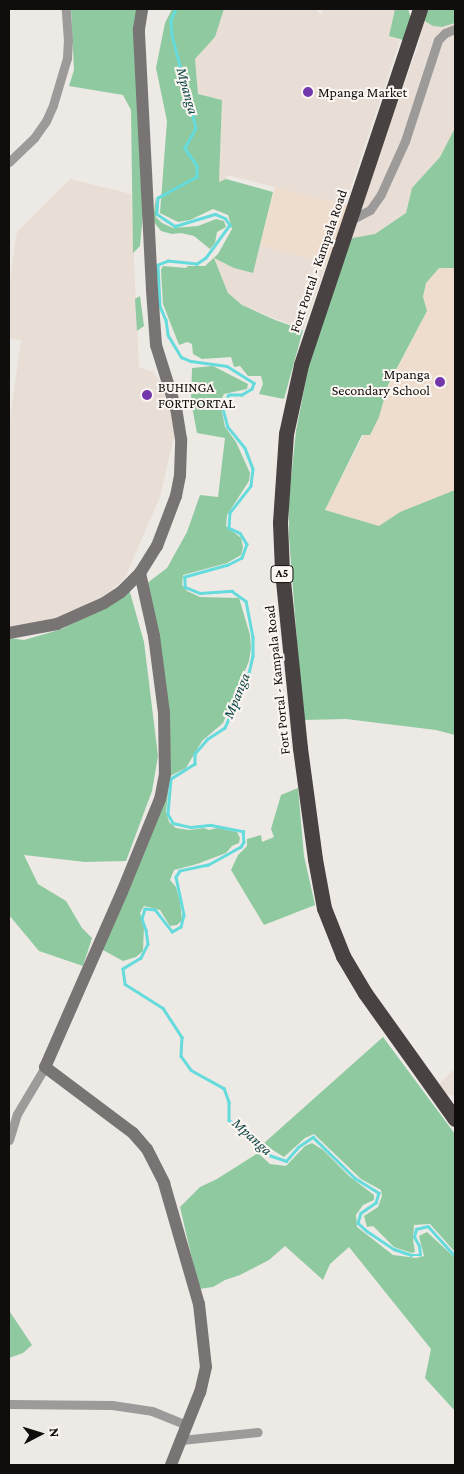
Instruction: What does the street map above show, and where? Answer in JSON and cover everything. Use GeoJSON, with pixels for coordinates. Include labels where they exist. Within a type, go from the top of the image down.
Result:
{"type":"FeatureCollection","features":[{"type":"Feature","properties":{"kind":"highway","name":"Fort Portal - Kampala Road"},"geometry":{"type":"LineString","coordinates":[[420,9],[301,365],[286,434],[280,524],[282,571],[300,748],[315,859],[324,908],[343,956],[365,993],[455,1119]]}},
{"type":"Feature","properties":{"kind":"street"},"geometry":{"type":"LineString","coordinates":[[9,162],[34,138],[53,105],[67,58],[66,9]]}},
{"type":"Feature","properties":{"kind":"street"},"geometry":{"type":"LineString","coordinates":[[9,633],[57,624],[104,603],[121,592],[140,573],[157,546],[176,496],[181,457],[176,408],[156,345],[146,209],[139,29],[142,9]]}},
{"type":"Feature","properties":{"kind":"street"},"geometry":{"type":"LineString","coordinates":[[349,222],[370,210],[382,194],[405,141],[438,40],[446,33],[455,29]]}},
{"type":"Feature","properties":{"kind":"street"},"geometry":{"type":"LineString","coordinates":[[9,1140],[17,1114],[45,1067],[126,883],[160,799],[165,774],[164,713],[154,636],[140,573]]}},
{"type":"Feature","properties":{"kind":"street"},"geometry":{"type":"LineString","coordinates":[[45,1067],[133,1133],[147,1149],[164,1183],[191,1270],[199,1304],[206,1367],[200,1392],[171,1465]]}},
{"type":"Feature","properties":{"kind":"street"},"geometry":{"type":"LineString","coordinates":[[9,1404],[112,1405],[152,1411],[186,1425]]}},
{"type":"Feature","properties":{"kind":"street"},"geometry":{"type":"LineString","coordinates":[[181,1440],[258,1432]]}},
{"type":"Feature","properties":{"kind":"shaded area"},"geometry":{"type":"Polygon","coordinates":[[[224,9],[318,9],[317,12],[322,14],[323,9],[395,9],[389,36],[400,40],[345,205],[227,175],[226,179],[219,182],[222,100],[198,94],[195,59],[215,37],[224,9]]]}},
{"type":"Feature","properties":{"kind":"shaded area"},"geometry":{"type":"Polygon","coordinates":[[[423,20],[433,26],[442,27],[455,23],[455,128],[440,157],[412,188],[406,213],[375,234],[347,239],[419,44],[423,20]]]}},
{"type":"Feature","properties":{"kind":"shaded area"},"geometry":{"type":"Polygon","coordinates":[[[70,179],[131,194],[139,367],[153,372],[165,387],[175,433],[160,497],[125,578],[108,593],[63,617],[9,628],[9,426],[21,340],[9,338],[9,285],[17,232],[70,179]]]}},
{"type":"Feature","properties":{"kind":"shaded area"},"geometry":{"type":"Polygon","coordinates":[[[275,187],[349,206],[327,263],[260,245],[275,187]]]}},
{"type":"Feature","properties":{"kind":"shaded area"},"geometry":{"type":"Polygon","coordinates":[[[260,245],[327,263],[303,330],[242,305],[228,293],[214,257],[225,264],[252,273],[260,245]]]}},
{"type":"Feature","properties":{"kind":"shaded area"},"geometry":{"type":"Polygon","coordinates":[[[439,268],[455,268],[455,490],[400,512],[379,526],[325,510],[427,311],[423,297],[426,283],[439,268]]]}},
{"type":"Feature","properties":{"kind":"shaded area"},"geometry":{"type":"Polygon","coordinates":[[[455,1068],[455,1096],[446,1094],[439,1084],[455,1068]]]}},
{"type":"Feature","properties":{"kind":"green space"},"geometry":{"type":"Polygon","coordinates":[[[71,9],[138,9],[143,213],[140,246],[133,253],[131,110],[123,95],[69,86],[74,70],[71,9]]]}},
{"type":"Feature","properties":{"kind":"green space"},"geometry":{"type":"Polygon","coordinates":[[[172,9],[224,9],[215,37],[195,59],[198,94],[222,100],[219,182],[226,179],[273,192],[253,273],[234,268],[214,258],[228,293],[242,305],[303,330],[284,399],[259,394],[263,384],[261,376],[248,376],[240,366],[234,367],[231,357],[202,359],[193,354],[192,344],[187,342],[179,345],[163,304],[161,270],[163,266],[186,268],[188,266],[205,266],[218,254],[232,229],[228,215],[213,209],[190,220],[178,222],[160,213],[167,121],[156,68],[165,23],[172,9]]]}},
{"type":"Feature","properties":{"kind":"green space"},"geometry":{"type":"Polygon","coordinates":[[[395,9],[408,9],[411,18],[407,41],[389,36],[395,9]]]}},
{"type":"Feature","properties":{"kind":"green space"},"geometry":{"type":"Polygon","coordinates":[[[429,9],[455,9],[455,23],[442,27],[433,26],[423,20],[429,9]]]}},
{"type":"Feature","properties":{"kind":"green space"},"geometry":{"type":"Polygon","coordinates":[[[455,128],[455,268],[439,268],[426,283],[423,297],[427,311],[388,385],[379,417],[370,435],[362,435],[325,510],[379,526],[400,512],[455,490],[455,735],[436,730],[346,719],[303,720],[289,537],[289,498],[296,431],[313,344],[347,239],[375,234],[406,213],[412,188],[440,157],[455,128]]]}},
{"type":"Feature","properties":{"kind":"green space"},"geometry":{"type":"Polygon","coordinates":[[[156,196],[156,217],[162,223],[173,228],[198,226],[216,219],[224,221],[226,227],[217,232],[215,243],[210,249],[194,236],[161,231],[153,221],[156,196]]]}},
{"type":"Feature","properties":{"kind":"green space"},"geometry":{"type":"Polygon","coordinates":[[[140,296],[144,326],[137,331],[135,299],[140,296]]]}},
{"type":"Feature","properties":{"kind":"green space"},"geometry":{"type":"Polygon","coordinates":[[[213,366],[248,384],[247,389],[224,394],[220,402],[225,427],[236,442],[250,473],[249,481],[227,515],[226,526],[241,538],[243,547],[241,555],[227,563],[183,575],[182,585],[187,591],[200,597],[239,598],[250,635],[251,648],[249,661],[223,723],[202,741],[186,768],[170,776],[166,811],[169,822],[176,828],[189,830],[204,828],[209,830],[217,828],[237,832],[240,838],[239,843],[232,846],[226,853],[174,870],[170,880],[176,887],[182,920],[177,925],[170,926],[160,910],[144,906],[140,913],[144,926],[143,951],[136,957],[123,961],[101,949],[149,833],[165,752],[146,584],[167,568],[187,532],[200,495],[218,497],[225,438],[197,433],[191,401],[192,368],[213,366]]]}},
{"type":"Feature","properties":{"kind":"green space"},"geometry":{"type":"Polygon","coordinates":[[[129,589],[144,642],[158,756],[152,791],[126,861],[85,862],[24,855],[38,884],[66,901],[82,928],[92,938],[83,966],[39,951],[9,915],[9,638],[24,640],[62,629],[91,614],[129,589]]]}},
{"type":"Feature","properties":{"kind":"green space"},"geometry":{"type":"Polygon","coordinates":[[[298,788],[304,856],[315,905],[264,925],[231,870],[238,855],[247,846],[247,839],[261,835],[262,842],[274,837],[271,829],[281,795],[298,788]]]}},
{"type":"Feature","properties":{"kind":"green space"},"geometry":{"type":"Polygon","coordinates":[[[383,1037],[455,1134],[455,1252],[430,1224],[414,1225],[413,1240],[415,1252],[412,1253],[394,1247],[373,1226],[367,1227],[364,1216],[378,1207],[382,1196],[381,1190],[361,1179],[314,1134],[305,1138],[284,1157],[263,1144],[383,1037]]]}},
{"type":"Feature","properties":{"kind":"green space"},"geometry":{"type":"Polygon","coordinates":[[[312,1143],[323,1150],[349,1176],[374,1195],[374,1200],[363,1205],[356,1215],[357,1227],[393,1255],[416,1258],[424,1256],[419,1236],[427,1232],[455,1258],[455,1411],[425,1378],[431,1349],[349,1247],[330,1264],[323,1280],[285,1246],[269,1260],[240,1275],[225,1280],[213,1287],[199,1289],[180,1207],[200,1187],[217,1179],[258,1153],[270,1164],[286,1166],[305,1146],[312,1143]]]}},
{"type":"Feature","properties":{"kind":"green space"},"geometry":{"type":"Polygon","coordinates":[[[10,1312],[32,1345],[23,1353],[9,1358],[10,1312]]]}},
{"type":"Feature","properties":{"kind":"waterway","name":"Mpanga"},"geometry":{"type":"LineString","coordinates":[[176,9],[171,20],[172,35],[196,128],[185,148],[197,166],[197,177],[158,198],[157,214],[175,226],[215,214],[225,218],[230,225],[206,258],[197,264],[168,261],[158,265],[160,306],[166,320],[168,335],[181,357],[191,361],[227,366],[254,383],[252,389],[242,395],[229,395],[222,405],[228,427],[245,448],[253,469],[251,486],[230,513],[229,528],[240,533],[247,544],[242,558],[228,565],[185,577],[185,587],[200,593],[232,591],[246,601],[253,637],[253,656],[249,673],[225,728],[208,739],[195,754],[195,764],[171,779],[168,814],[173,823],[191,827],[211,825],[243,831],[244,842],[241,847],[208,865],[180,871],[176,877],[184,915],[181,927],[172,932],[155,910],[145,909],[142,919],[148,944],[141,958],[123,969],[125,984],[163,1008],[182,1037],[181,1056],[191,1070],[224,1088],[229,1102],[229,1120],[269,1155],[286,1161],[298,1147],[313,1137],[355,1178],[379,1193],[376,1203],[361,1213],[358,1223],[367,1231],[394,1249],[411,1255],[420,1255],[419,1246],[414,1237],[416,1229],[428,1226],[455,1256]]}},
{"type":"Feature","properties":{"kind":"place","name":"Mpanga Market"},"geometry":{"type":"Point","coordinates":[308,92]}},
{"type":"Feature","properties":{"kind":"place","name":"Mpanga Secondary School"},"geometry":{"type":"Point","coordinates":[440,382]}},
{"type":"Feature","properties":{"kind":"place","name":"BUHINGA FORTPORTAL"},"geometry":{"type":"Point","coordinates":[147,395]}}]}
